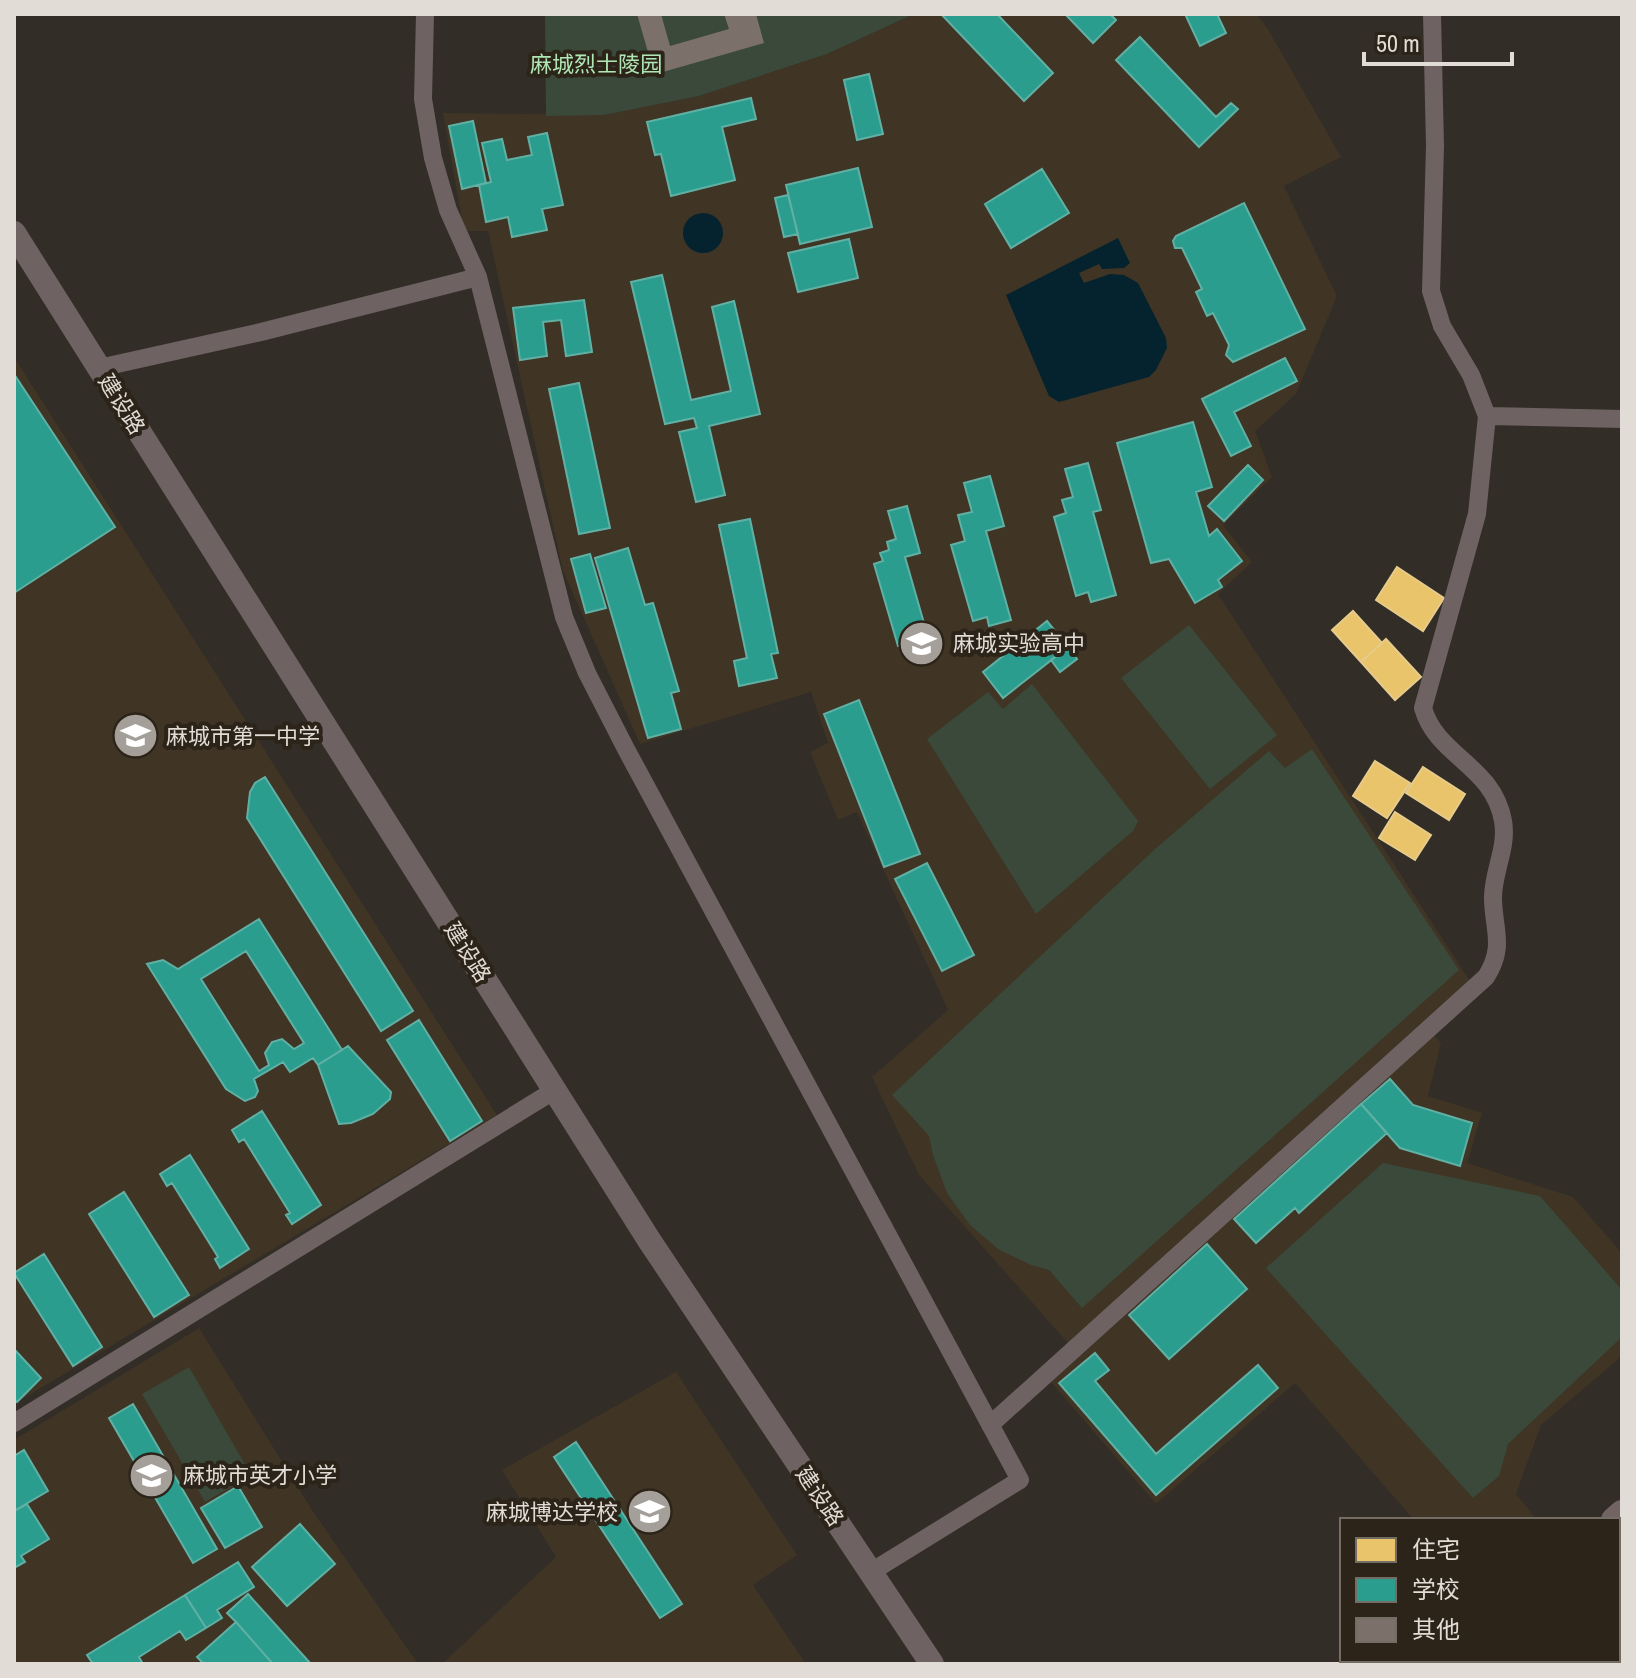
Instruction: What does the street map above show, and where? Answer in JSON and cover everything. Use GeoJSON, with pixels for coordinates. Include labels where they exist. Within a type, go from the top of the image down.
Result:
{"type":"FeatureCollection","features":[{"type":"Feature","properties":{"kind":"street"},"geometry":{"type":"LineString","coordinates":[[425,14],[423,99],[433,158],[448,210],[478,277],[564,617],[587,673],[1020,1480],[871,1572]]}},
{"type":"Feature","properties":{"kind":"street"},"geometry":{"type":"LineString","coordinates":[[990,1425],[1486,977],[1492,967],[1499,941],[1494,915],[1494,878],[1504,824],[1499,805],[1486,781],[1432,729],[1423,708],[1477,514],[1487,416],[1471,375],[1442,326],[1431,291],[1435,146],[1432,14]]}},
{"type":"Feature","properties":{"kind":"street","name":"建设路"},"geometry":{"type":"LineString","coordinates":[[14,233],[649,1240],[932,1664]]}},
{"type":"Feature","properties":{"kind":"street"},"geometry":{"type":"LineString","coordinates":[[99,368],[261,332],[478,277]]}},
{"type":"Feature","properties":{"kind":"street"},"geometry":{"type":"LineString","coordinates":[[1487,416],[1622,419]]}},
{"type":"Feature","properties":{"kind":"street"},"geometry":{"type":"LineString","coordinates":[[14,1423],[555,1090]]}},
{"type":"Feature","properties":{"kind":"shaded area","name":"麻城实验高中"},"geometry":{"type":"Polygon","coordinates":[[[914,14],[1256,14],[1268,29],[1341,157],[1284,186],[1337,296],[1296,394],[1255,431],[1272,477],[1223,525],[1252,562],[1218,594],[1470,981],[1068,1343],[919,1175],[872,1077],[948,1010],[857,812],[838,820],[810,752],[828,743],[811,692],[640,744],[563,571],[488,231],[464,231],[443,113],[604,115],[699,96],[827,54],[914,14]]]}},
{"type":"Feature","properties":{"kind":"shaded area","name":"麻城市第一中学"},"geometry":{"type":"Polygon","coordinates":[[[14,357],[497,1115],[14,1404],[14,357]]]}},
{"type":"Feature","properties":{"kind":"shaded area"},"geometry":{"type":"Polygon","coordinates":[[[1432,1033],[1441,1043],[1428,1096],[1482,1113],[1467,1163],[1573,1197],[1622,1253],[1622,1356],[1541,1425],[1516,1494],[1534,1516],[1532,1518],[1412,1518],[1295,1383],[1156,1504],[1051,1382],[1432,1033]]]}},
{"type":"Feature","properties":{"kind":"shaded area","name":"麻城市英才小学"},"geometry":{"type":"Polygon","coordinates":[[[199,1328],[312,1510],[418,1664],[14,1664],[14,1440],[199,1328]]]}},
{"type":"Feature","properties":{"kind":"shaded area","name":"麻城博达学校"},"geometry":{"type":"Polygon","coordinates":[[[676,1372],[797,1555],[753,1585],[806,1664],[442,1664],[556,1557],[502,1470],[676,1372]]]}},
{"type":"Feature","properties":{"kind":"green space","name":"麻城烈士陵园"},"geometry":{"type":"Polygon","coordinates":[[[545,14],[914,14],[827,54],[699,96],[604,115],[546,116],[545,14]]]}},
{"type":"Feature","properties":{"kind":"green space"},"geometry":{"type":"Polygon","coordinates":[[[1189,625],[1277,735],[1210,789],[1121,678],[1189,625]]]}},
{"type":"Feature","properties":{"kind":"green space"},"geometry":{"type":"Polygon","coordinates":[[[1032,684],[1138,821],[1133,831],[1036,914],[927,739],[988,692],[1003,709],[1032,684]]]}},
{"type":"Feature","properties":{"kind":"green space"},"geometry":{"type":"Polygon","coordinates":[[[1312,749],[1459,970],[1082,1308],[1049,1270],[998,1249],[970,1225],[947,1193],[929,1136],[892,1095],[1154,850],[1269,751],[1285,768],[1312,749]]]}},
{"type":"Feature","properties":{"kind":"green space"},"geometry":{"type":"Polygon","coordinates":[[[1383,1163],[1540,1196],[1622,1290],[1622,1337],[1508,1444],[1499,1476],[1473,1498],[1266,1268],[1383,1163]]]}},
{"type":"Feature","properties":{"kind":"green space"},"geometry":{"type":"Polygon","coordinates":[[[189,1367],[251,1475],[205,1502],[142,1394],[189,1367]]]}},
{"type":"Feature","properties":{"kind":"water"},"geometry":{"type":"Polygon","coordinates":[[[703,213],[717,219],[723,233],[717,247],[703,253],[689,247],[683,233],[689,219],[703,213]]]}},
{"type":"Feature","properties":{"kind":"water"},"geometry":{"type":"Polygon","coordinates":[[[1118,238],[1130,263],[1124,268],[1102,269],[1099,264],[1079,273],[1084,283],[1110,274],[1124,275],[1138,283],[1166,338],[1167,348],[1149,377],[1059,402],[1049,396],[1006,295],[1118,238]]]}},
{"type":"Feature","properties":{"kind":"building: 住宅"},"geometry":{"type":"Polygon","coordinates":[[[1397,567],[1444,598],[1423,631],[1376,600],[1397,567]]]}},
{"type":"Feature","properties":{"kind":"building: 住宅"},"geometry":{"type":"Polygon","coordinates":[[[1353,611],[1382,643],[1361,662],[1332,630],[1353,611]]]}},
{"type":"Feature","properties":{"kind":"building: 住宅"},"geometry":{"type":"Polygon","coordinates":[[[1386,639],[1421,677],[1395,700],[1361,662],[1386,639]]]}},
{"type":"Feature","properties":{"kind":"building: 住宅"},"geometry":{"type":"Polygon","coordinates":[[[1375,761],[1410,783],[1387,818],[1353,796],[1375,761]]]}},
{"type":"Feature","properties":{"kind":"building: 住宅"},"geometry":{"type":"Polygon","coordinates":[[[1423,767],[1465,794],[1449,820],[1406,793],[1423,767]]]}},
{"type":"Feature","properties":{"kind":"building: 住宅"},"geometry":{"type":"Polygon","coordinates":[[[1395,812],[1431,835],[1415,860],[1379,838],[1395,812]]]}},
{"type":"Feature","properties":{"kind":"building: 学校"},"geometry":{"type":"Polygon","coordinates":[[[941,14],[997,14],[1053,73],[1024,101],[941,14]]]}},
{"type":"Feature","properties":{"kind":"building: 学校"},"geometry":{"type":"Polygon","coordinates":[[[1065,14],[1110,14],[1116,20],[1093,43],[1065,14]]]}},
{"type":"Feature","properties":{"kind":"building: 学校"},"geometry":{"type":"Polygon","coordinates":[[[1185,14],[1217,14],[1226,33],[1200,46],[1185,14]]]}},
{"type":"Feature","properties":{"kind":"building: 学校"},"geometry":{"type":"Polygon","coordinates":[[[1140,37],[1216,117],[1231,103],[1238,109],[1199,147],[1116,60],[1140,37]]]}},
{"type":"Feature","properties":{"kind":"building: 学校"},"geometry":{"type":"Polygon","coordinates":[[[869,74],[883,134],[857,140],[844,80],[869,74]]]}},
{"type":"Feature","properties":{"kind":"building: 学校"},"geometry":{"type":"Polygon","coordinates":[[[751,98],[756,119],[722,127],[735,180],[671,196],[661,154],[655,155],[647,122],[751,98]]]}},
{"type":"Feature","properties":{"kind":"building: 学校"},"geometry":{"type":"Polygon","coordinates":[[[473,121],[486,183],[462,189],[449,126],[473,121]]]}},
{"type":"Feature","properties":{"kind":"building: 学校"},"geometry":{"type":"Polygon","coordinates":[[[547,133],[563,205],[542,209],[547,230],[512,237],[508,217],[486,222],[479,185],[491,182],[482,143],[502,139],[507,160],[532,155],[528,137],[547,133]]]}},
{"type":"Feature","properties":{"kind":"building: 学校"},"geometry":{"type":"Polygon","coordinates":[[[858,168],[872,227],[800,244],[786,185],[858,168]]]}},
{"type":"Feature","properties":{"kind":"building: 学校"},"geometry":{"type":"Polygon","coordinates":[[[1042,169],[1069,213],[1011,248],[985,204],[1042,169]]]}},
{"type":"Feature","properties":{"kind":"building: 学校"},"geometry":{"type":"Polygon","coordinates":[[[788,195],[798,234],[784,237],[775,198],[788,195]]]}},
{"type":"Feature","properties":{"kind":"building: 学校"},"geometry":{"type":"Polygon","coordinates":[[[1244,203],[1305,329],[1233,362],[1226,355],[1229,345],[1213,313],[1207,316],[1196,292],[1202,289],[1182,248],[1175,248],[1173,241],[1176,236],[1244,203]]]}},
{"type":"Feature","properties":{"kind":"building: 学校"},"geometry":{"type":"Polygon","coordinates":[[[849,239],[858,278],[798,292],[788,253],[849,239]]]}},
{"type":"Feature","properties":{"kind":"building: 学校"},"geometry":{"type":"Polygon","coordinates":[[[662,275],[691,400],[731,391],[712,307],[734,301],[760,414],[709,426],[725,495],[696,502],[679,432],[697,428],[694,418],[665,424],[631,282],[662,275]]]}},
{"type":"Feature","properties":{"kind":"building: 学校"},"geometry":{"type":"Polygon","coordinates":[[[584,300],[592,352],[566,356],[561,320],[543,322],[547,356],[520,360],[513,308],[584,300]]]}},
{"type":"Feature","properties":{"kind":"building: 学校"},"geometry":{"type":"Polygon","coordinates":[[[1285,358],[1297,381],[1234,412],[1251,446],[1231,456],[1202,399],[1285,358]]]}},
{"type":"Feature","properties":{"kind":"building: 学校"},"geometry":{"type":"Polygon","coordinates":[[[14,374],[115,527],[14,593],[14,374]]]}},
{"type":"Feature","properties":{"kind":"building: 学校"},"geometry":{"type":"Polygon","coordinates":[[[579,383],[610,528],[579,534],[549,389],[579,383]]]}},
{"type":"Feature","properties":{"kind":"building: 学校"},"geometry":{"type":"Polygon","coordinates":[[[1193,422],[1212,487],[1196,492],[1209,536],[1217,529],[1242,561],[1218,580],[1222,587],[1195,603],[1169,559],[1151,563],[1117,443],[1193,422]]]}},
{"type":"Feature","properties":{"kind":"building: 学校"},"geometry":{"type":"Polygon","coordinates":[[[1088,463],[1101,510],[1093,512],[1116,595],[1091,602],[1088,592],[1076,596],[1054,517],[1066,513],[1062,500],[1073,497],[1065,469],[1088,463]]]}},
{"type":"Feature","properties":{"kind":"building: 学校"},"geometry":{"type":"Polygon","coordinates":[[[1248,465],[1263,480],[1224,521],[1208,506],[1248,465]]]}},
{"type":"Feature","properties":{"kind":"building: 学校"},"geometry":{"type":"Polygon","coordinates":[[[990,476],[1004,526],[986,531],[1011,620],[989,626],[987,617],[973,621],[951,545],[965,541],[958,515],[972,512],[964,483],[990,476]]]}},
{"type":"Feature","properties":{"kind":"building: 学校"},"geometry":{"type":"Polygon","coordinates":[[[907,506],[920,553],[905,557],[930,644],[908,650],[906,643],[898,646],[874,564],[883,561],[880,553],[889,550],[887,542],[896,539],[888,511],[907,506]]]}},
{"type":"Feature","properties":{"kind":"building: 学校"},"geometry":{"type":"Polygon","coordinates":[[[750,519],[778,653],[771,654],[777,678],[739,686],[734,661],[747,658],[719,525],[750,519]]]}},
{"type":"Feature","properties":{"kind":"building: 学校"},"geometry":{"type":"Polygon","coordinates":[[[628,548],[645,605],[653,603],[679,691],[671,693],[681,729],[648,738],[595,558],[628,548]]]}},
{"type":"Feature","properties":{"kind":"building: 学校"},"geometry":{"type":"Polygon","coordinates":[[[590,554],[606,608],[586,613],[571,559],[590,554]]]}},
{"type":"Feature","properties":{"kind":"building: 学校"},"geometry":{"type":"Polygon","coordinates":[[[1047,621],[1068,647],[1003,698],[983,672],[1047,621]]]}},
{"type":"Feature","properties":{"kind":"building: 学校"},"geometry":{"type":"Polygon","coordinates":[[[1068,647],[1077,659],[1060,672],[1051,660],[1068,647]]]}},
{"type":"Feature","properties":{"kind":"building: 学校"},"geometry":{"type":"Polygon","coordinates":[[[859,700],[920,854],[884,867],[824,714],[859,700]]]}},
{"type":"Feature","properties":{"kind":"building: 学校"},"geometry":{"type":"Polygon","coordinates":[[[265,777],[413,1011],[381,1031],[247,818],[250,792],[255,783],[265,777]]]}},
{"type":"Feature","properties":{"kind":"building: 学校"},"geometry":{"type":"Polygon","coordinates":[[[927,863],[974,955],[942,971],[895,879],[927,863]]]}},
{"type":"Feature","properties":{"kind":"building: 学校"},"geometry":{"type":"Polygon","coordinates":[[[259,919],[342,1050],[318,1065],[313,1058],[290,1072],[283,1062],[254,1079],[258,1091],[255,1097],[245,1101],[226,1089],[147,964],[163,960],[178,969],[259,919]],[[246,951],[201,979],[259,1071],[269,1065],[265,1053],[272,1042],[282,1039],[294,1049],[304,1043],[246,951]]]}},
{"type":"Feature","properties":{"kind":"building: 学校"},"geometry":{"type":"Polygon","coordinates":[[[419,1020],[482,1121],[450,1141],[387,1040],[419,1020]]]}},
{"type":"Feature","properties":{"kind":"building: 学校"},"geometry":{"type":"Polygon","coordinates":[[[348,1046],[391,1092],[390,1099],[373,1114],[351,1123],[339,1124],[318,1065],[348,1046]]]}},
{"type":"Feature","properties":{"kind":"building: 学校"},"geometry":{"type":"Polygon","coordinates":[[[1390,1079],[1413,1105],[1472,1123],[1460,1166],[1400,1148],[1361,1104],[1390,1079]]]}},
{"type":"Feature","properties":{"kind":"building: 学校"},"geometry":{"type":"Polygon","coordinates":[[[1361,1104],[1387,1133],[1299,1213],[1295,1208],[1256,1243],[1234,1219],[1361,1104]]]}},
{"type":"Feature","properties":{"kind":"building: 学校"},"geometry":{"type":"Polygon","coordinates":[[[262,1111],[321,1205],[292,1224],[286,1215],[290,1213],[244,1139],[239,1142],[232,1130],[262,1111]]]}},
{"type":"Feature","properties":{"kind":"building: 学校"},"geometry":{"type":"Polygon","coordinates":[[[190,1155],[249,1249],[220,1268],[215,1259],[218,1257],[172,1183],[167,1186],[160,1174],[190,1155]]]}},
{"type":"Feature","properties":{"kind":"building: 学校"},"geometry":{"type":"Polygon","coordinates":[[[124,1192],[189,1295],[154,1317],[89,1214],[124,1192]]]}},
{"type":"Feature","properties":{"kind":"building: 学校"},"geometry":{"type":"Polygon","coordinates":[[[1207,1244],[1247,1289],[1169,1359],[1129,1315],[1207,1244]]]}},
{"type":"Feature","properties":{"kind":"building: 学校"},"geometry":{"type":"Polygon","coordinates":[[[44,1254],[102,1347],[73,1366],[14,1273],[44,1254]]]}},
{"type":"Feature","properties":{"kind":"building: 学校"},"geometry":{"type":"Polygon","coordinates":[[[14,1349],[41,1378],[17,1402],[14,1399],[14,1349]]]}},
{"type":"Feature","properties":{"kind":"building: 学校"},"geometry":{"type":"Polygon","coordinates":[[[1095,1353],[1109,1370],[1095,1381],[1156,1454],[1258,1365],[1278,1388],[1156,1495],[1059,1383],[1095,1353]]]}},
{"type":"Feature","properties":{"kind":"building: 学校"},"geometry":{"type":"Polygon","coordinates":[[[133,1404],[217,1549],[193,1563],[109,1418],[133,1404]]]}},
{"type":"Feature","properties":{"kind":"building: 学校"},"geometry":{"type":"Polygon","coordinates":[[[576,1442],[682,1604],[660,1618],[554,1457],[576,1442]]]}},
{"type":"Feature","properties":{"kind":"building: 学校"},"geometry":{"type":"Polygon","coordinates":[[[24,1450],[48,1491],[14,1511],[14,1456],[24,1450]]]}},
{"type":"Feature","properties":{"kind":"building: 学校"},"geometry":{"type":"Polygon","coordinates":[[[238,1486],[262,1527],[225,1548],[201,1508],[238,1486]]]}},
{"type":"Feature","properties":{"kind":"building: 学校"},"geometry":{"type":"Polygon","coordinates":[[[27,1504],[49,1539],[21,1556],[25,1562],[14,1568],[14,1511],[27,1504]]]}},
{"type":"Feature","properties":{"kind":"building: 学校"},"geometry":{"type":"Polygon","coordinates":[[[300,1524],[335,1564],[287,1606],[252,1567],[300,1524]]]}},
{"type":"Feature","properties":{"kind":"building: 学校"},"geometry":{"type":"Polygon","coordinates":[[[238,1562],[254,1587],[217,1610],[222,1618],[206,1628],[185,1595],[238,1562]]]}},
{"type":"Feature","properties":{"kind":"building: 学校"},"geometry":{"type":"Polygon","coordinates":[[[248,1594],[311,1664],[273,1664],[227,1613],[248,1594]]]}},
{"type":"Feature","properties":{"kind":"building: 学校"},"geometry":{"type":"Polygon","coordinates":[[[185,1595],[206,1628],[186,1640],[180,1631],[139,1657],[143,1664],[93,1664],[87,1655],[185,1595]]]}},
{"type":"Feature","properties":{"kind":"building: 学校"},"geometry":{"type":"Polygon","coordinates":[[[236,1622],[273,1664],[204,1664],[197,1657],[236,1622]]]}},
{"type":"Feature","properties":{"kind":"building: 其他"},"geometry":{"type":"Polygon","coordinates":[[[637,14],[661,14],[670,46],[729,29],[724,14],[756,14],[764,43],[649,76],[642,53],[648,52],[637,14]]]}},
{"type":"Feature","properties":{"kind":"place","name":"麻城实验高中"},"geometry":{"type":"Point","coordinates":[922,643]}},
{"type":"Feature","properties":{"kind":"place","name":"麻城市第一中学"},"geometry":{"type":"Point","coordinates":[135,736]}},
{"type":"Feature","properties":{"kind":"place","name":"麻城市英才小学"},"geometry":{"type":"Point","coordinates":[152,1475]}},
{"type":"Feature","properties":{"kind":"place","name":"麻城博达学校"},"geometry":{"type":"Point","coordinates":[649,1512]}}]}
